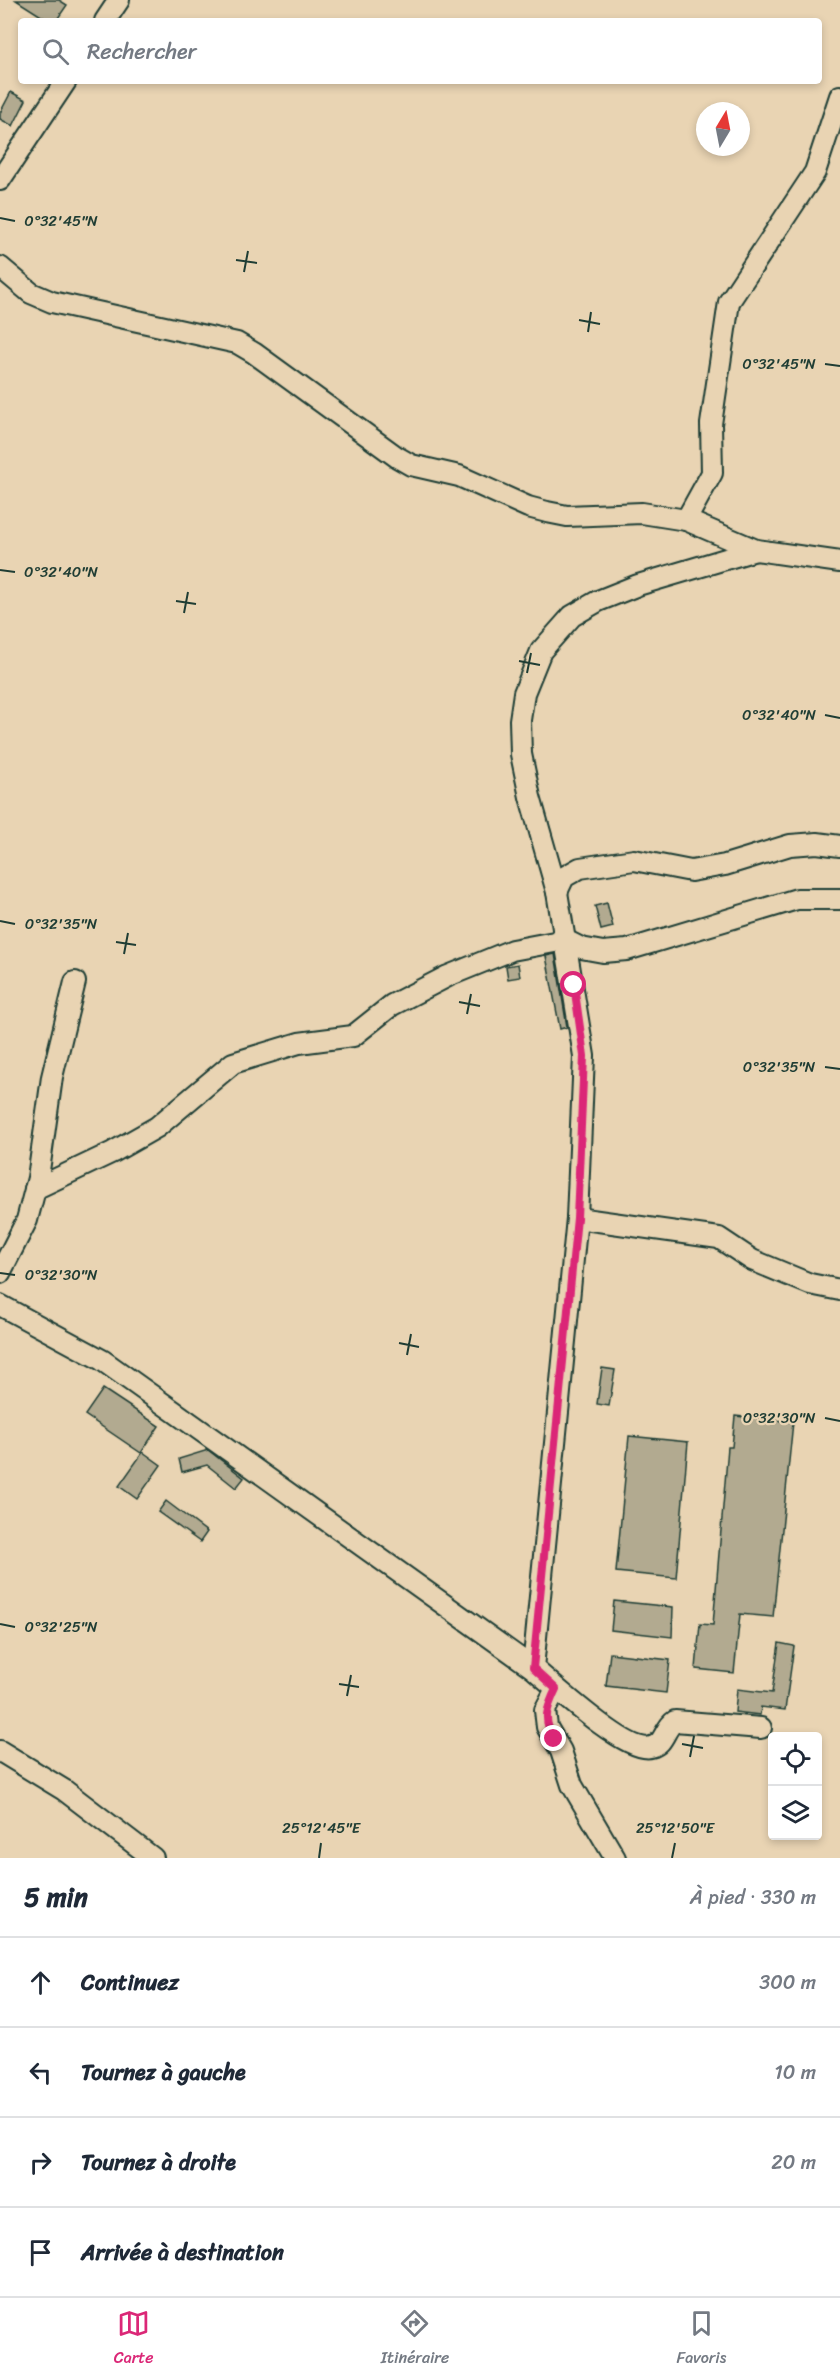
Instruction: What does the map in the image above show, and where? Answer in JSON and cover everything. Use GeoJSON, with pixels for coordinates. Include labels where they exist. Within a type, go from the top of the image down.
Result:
{"type":"FeatureCollection","features":[{"type":"Feature","properties":{"kind":"street"},"geometry":{"type":"LineString","coordinates":[[107,18],[119,0]]}},
{"type":"Feature","properties":{"kind":"street"},"geometry":{"type":"LineString","coordinates":[[0,180],[64,84]]}},
{"type":"Feature","properties":{"kind":"street"},"geometry":{"type":"LineString","coordinates":[[686,520],[712,473],[711,424],[729,302],[815,172],[840,96]]}},
{"type":"Feature","properties":{"kind":"street"},"geometry":{"type":"LineString","coordinates":[[0,267],[31,293],[52,302],[237,343],[411,465],[459,476],[528,507],[567,516],[642,513],[686,520],[756,550],[840,562]]}},
{"type":"Feature","properties":{"kind":"street"},"geometry":{"type":"LineString","coordinates":[[533,1668],[577,1218],[584,1056],[557,892],[530,797],[521,754],[520,720],[524,693],[542,651],[572,616],[598,601],[638,585],[756,550]]}},
{"type":"Feature","properties":{"kind":"street"},"geometry":{"type":"LineString","coordinates":[[557,892],[564,877],[580,868],[590,866],[634,860],[691,872],[725,865],[790,845],[817,843],[840,846]]}},
{"type":"Feature","properties":{"kind":"street"},"geometry":{"type":"LineString","coordinates":[[35,1190],[113,1152],[157,1127],[233,1063],[299,1043],[353,1036],[392,1005],[448,976],[512,950],[565,940],[580,948],[603,952],[627,950],[798,899],[840,899]]}},
{"type":"Feature","properties":{"kind":"street"},"geometry":{"type":"LineString","coordinates":[[0,1273],[27,1220],[35,1190],[52,1077],[75,982]]}},
{"type":"Feature","properties":{"kind":"street"},"geometry":{"type":"LineString","coordinates":[[577,1218],[719,1238],[752,1260],[810,1284],[840,1290]]}},
{"type":"Feature","properties":{"kind":"street"},"geometry":{"type":"LineString","coordinates":[[0,1305],[102,1360],[533,1668],[583,1712],[637,1746],[649,1748],[659,1743],[669,1725],[675,1721],[761,1728]]}},
{"type":"Feature","properties":{"kind":"street"},"geometry":{"type":"LineString","coordinates":[[556,1689],[545,1710],[547,1727],[561,1751],[572,1785],[615,1858]]}},
{"type":"Feature","properties":{"kind":"street"},"geometry":{"type":"LineString","coordinates":[[0,1750],[64,1790],[153,1858]]}},
{"type":"Feature","properties":{"kind":"building"},"geometry":{"type":"Polygon","coordinates":[[[16,0],[59,0],[67,5],[58,18],[44,18],[16,0]]]}},
{"type":"Feature","properties":{"kind":"building"},"geometry":{"type":"Polygon","coordinates":[[[11,92],[26,100],[13,126],[0,119],[0,113],[11,92]]]}},
{"type":"Feature","properties":{"kind":"building"},"geometry":{"type":"Polygon","coordinates":[[[607,903],[613,927],[601,930],[595,906],[607,903]]]}},
{"type":"Feature","properties":{"kind":"building"},"geometry":{"type":"Polygon","coordinates":[[[555,954],[567,1027],[560,1029],[546,956],[555,954]]]}},
{"type":"Feature","properties":{"kind":"building"},"geometry":{"type":"Polygon","coordinates":[[[518,964],[520,977],[508,979],[506,966],[518,964]]]}},
{"type":"Feature","properties":{"kind":"building"},"geometry":{"type":"Polygon","coordinates":[[[602,1368],[615,1370],[609,1406],[597,1404],[602,1368]]]}},
{"type":"Feature","properties":{"kind":"building"},"geometry":{"type":"Polygon","coordinates":[[[103,1389],[159,1426],[141,1453],[85,1415],[103,1389]]]}},
{"type":"Feature","properties":{"kind":"building"},"geometry":{"type":"Polygon","coordinates":[[[735,1416],[793,1422],[773,1617],[740,1614],[734,1673],[696,1669],[700,1624],[713,1625],[728,1447],[732,1447],[735,1416]]]}},
{"type":"Feature","properties":{"kind":"building"},"geometry":{"type":"Polygon","coordinates":[[[629,1436],[688,1442],[676,1578],[616,1572],[629,1436]]]}},
{"type":"Feature","properties":{"kind":"building"},"geometry":{"type":"Polygon","coordinates":[[[208,1450],[244,1478],[236,1488],[207,1465],[182,1472],[179,1459],[208,1450]]]}},
{"type":"Feature","properties":{"kind":"building"},"geometry":{"type":"Polygon","coordinates":[[[143,1452],[161,1465],[137,1499],[119,1486],[143,1452]]]}},
{"type":"Feature","properties":{"kind":"building"},"geometry":{"type":"Polygon","coordinates":[[[166,1501],[207,1532],[200,1542],[158,1512],[166,1501]]]}},
{"type":"Feature","properties":{"kind":"building"},"geometry":{"type":"Polygon","coordinates":[[[614,1601],[673,1607],[672,1637],[611,1630],[614,1601]]]}},
{"type":"Feature","properties":{"kind":"building"},"geometry":{"type":"Polygon","coordinates":[[[779,1643],[794,1646],[785,1710],[761,1707],[760,1715],[735,1712],[737,1689],[772,1693],[779,1643]]]}},
{"type":"Feature","properties":{"kind":"building"},"geometry":{"type":"Polygon","coordinates":[[[610,1653],[670,1660],[666,1693],[606,1686],[610,1653]]]}},
{"type":"Feature","properties":{"kind":"route"},"geometry":{"type":"LineString","coordinates":[[554,1739],[547,1727],[545,1710],[556,1689],[533,1668],[577,1218],[584,1056],[574,985]]}}]}
